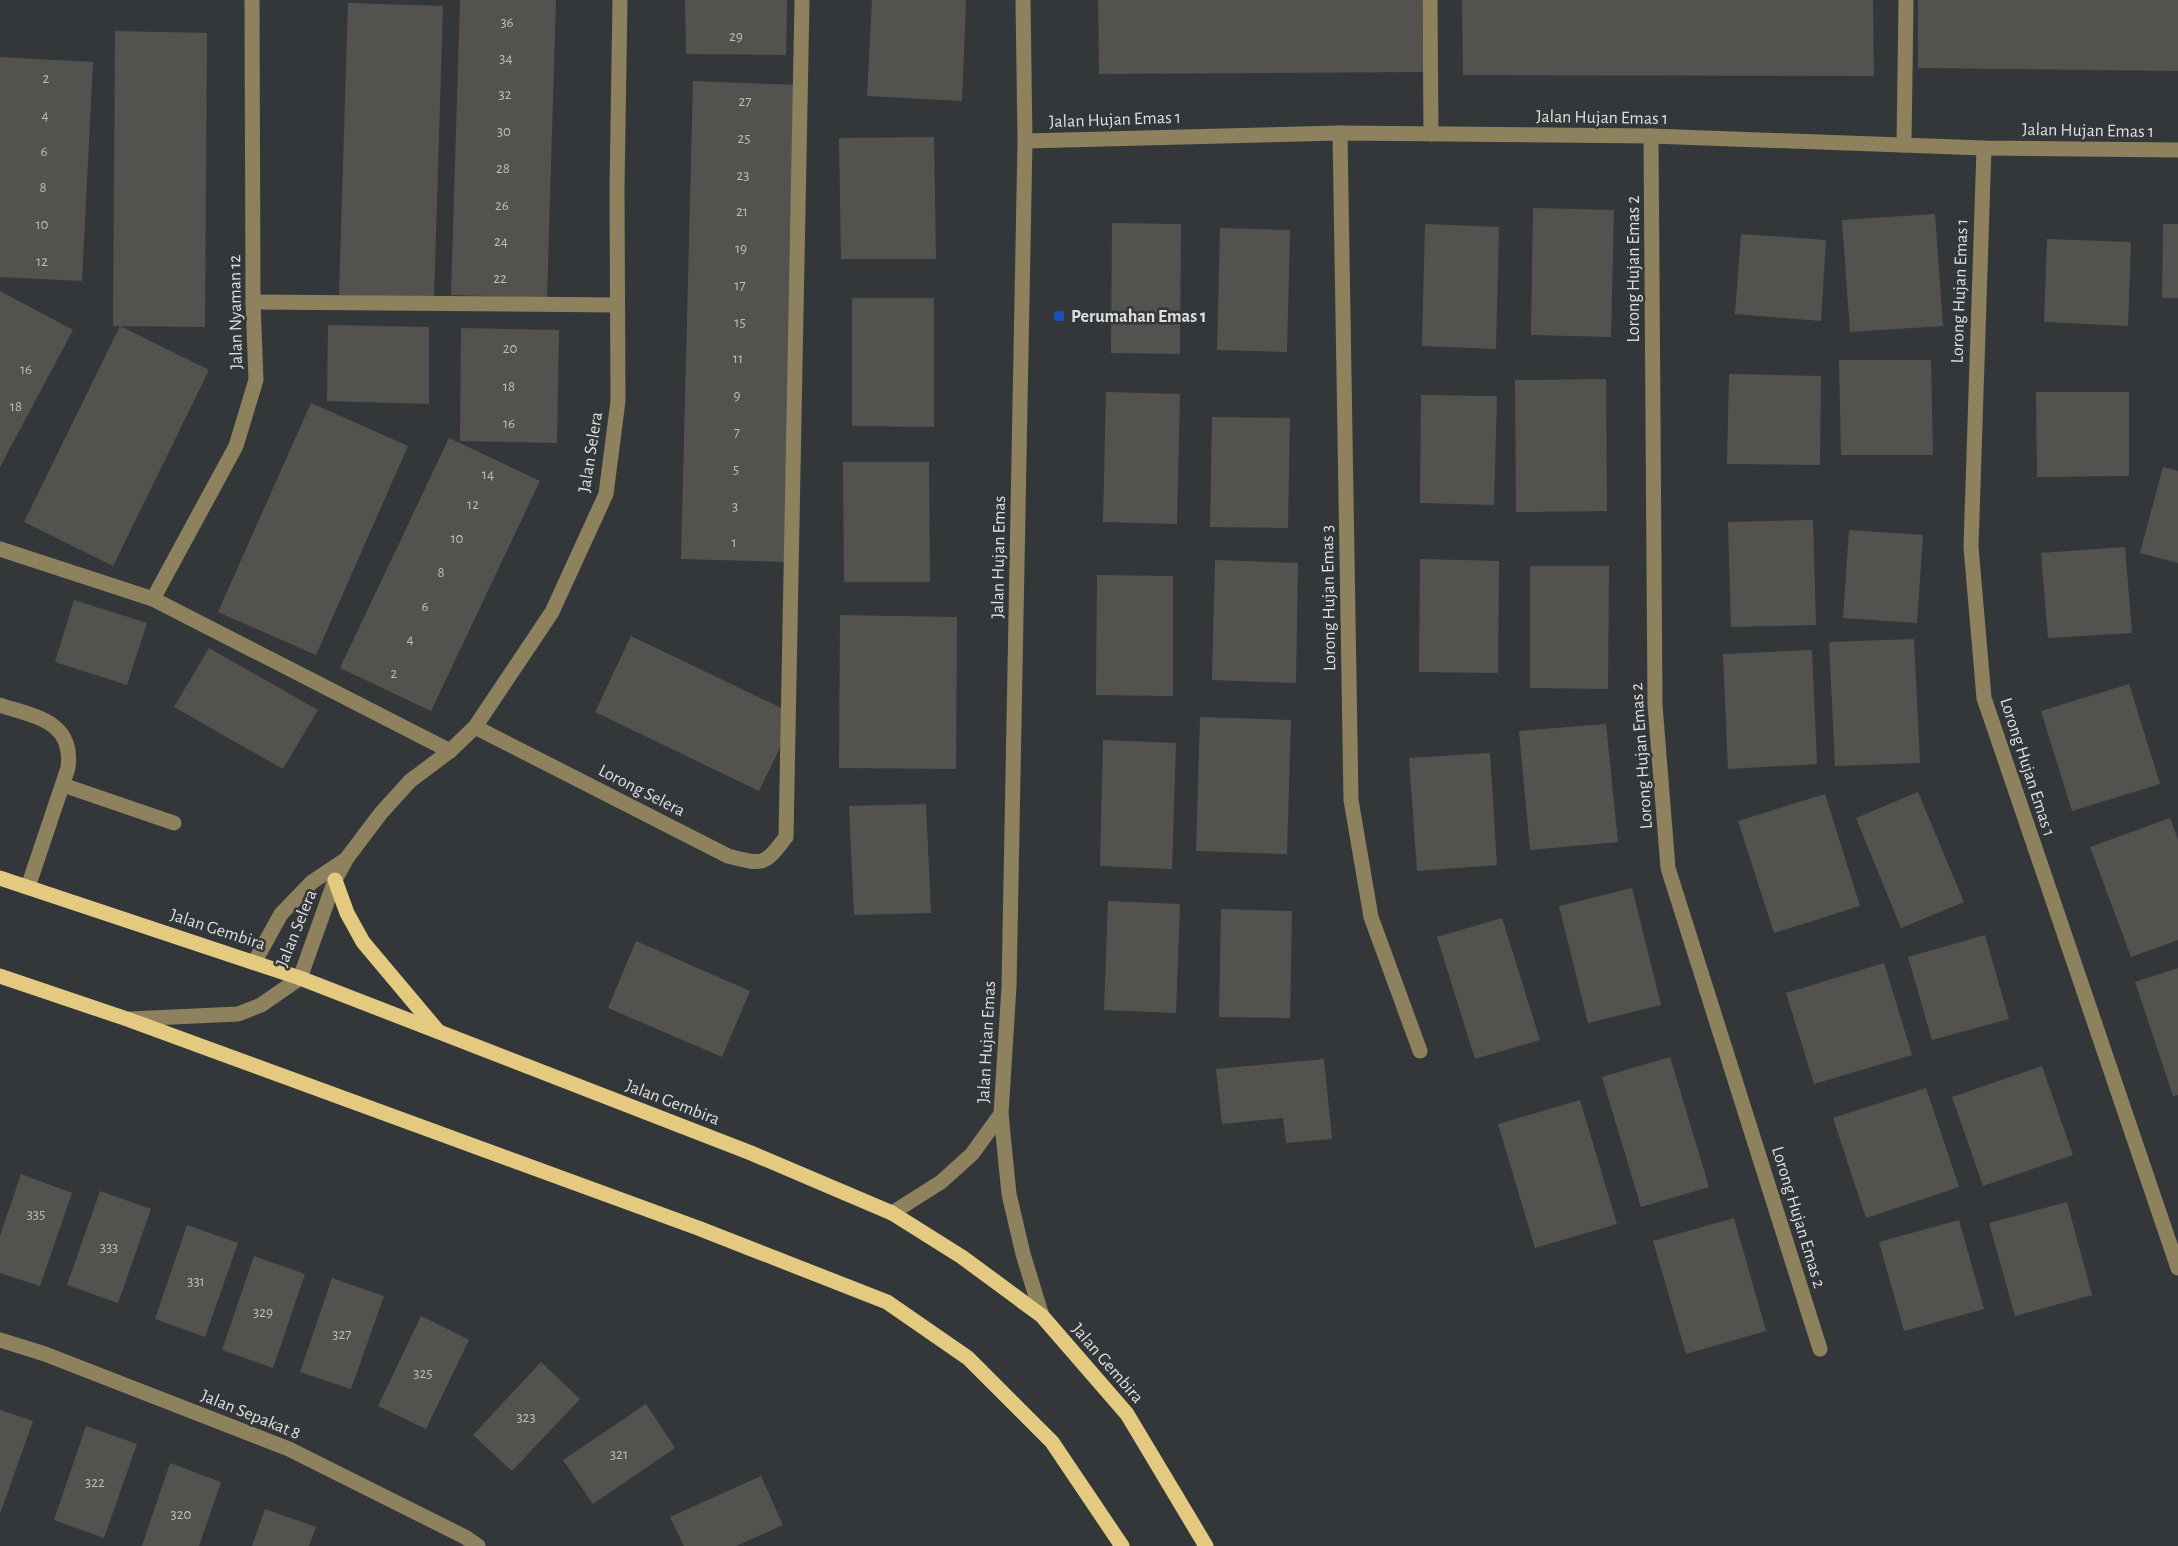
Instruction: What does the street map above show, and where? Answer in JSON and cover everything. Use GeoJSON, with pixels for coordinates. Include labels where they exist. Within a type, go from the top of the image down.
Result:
{"type":"FeatureCollection","features":[{"type":"Feature","properties":{"kind":"main road","name":"Jalan Gembira"},"geometry":{"type":"LineString","coordinates":[[0,878],[255,961],[751,1153],[892,1214],[962,1257],[1042,1316],[1127,1414],[1206,1546]]}},
{"type":"Feature","properties":{"kind":"main road"},"geometry":{"type":"LineString","coordinates":[[336,880],[347,913],[363,942],[440,1033]]}},
{"type":"Feature","properties":{"kind":"main road"},"geometry":{"type":"LineString","coordinates":[[0,976],[127,1019],[698,1228],[887,1302],[968,1358],[1052,1442],[1122,1546]]}},
{"type":"Feature","properties":{"kind":"street","name":"Jalan Nyaman 12"},"geometry":{"type":"LineString","coordinates":[[153,599],[236,446],[256,380],[252,302],[252,0]]}},
{"type":"Feature","properties":{"kind":"street","name":"Jalan Selera"},"geometry":{"type":"LineString","coordinates":[[127,1019],[238,1014],[261,1005],[300,978],[336,880],[347,858],[381,813],[410,781],[450,751],[475,727],[552,612],[606,494],[618,401],[621,0]]}},
{"type":"Feature","properties":{"kind":"street","name":"Lorong Selera"},"geometry":{"type":"LineString","coordinates":[[475,727],[728,856],[754,863],[771,857],[786,837],[802,0]]}},
{"type":"Feature","properties":{"kind":"street","name":"Jalan Hujan Emas"},"geometry":{"type":"LineString","coordinates":[[1023,0],[1025,141],[1010,976],[1001,1114],[1009,1194],[1023,1254],[1042,1316]]}},
{"type":"Feature","properties":{"kind":"street"},"geometry":{"type":"LineString","coordinates":[[1430,0],[1431,134]]}},
{"type":"Feature","properties":{"kind":"street"},"geometry":{"type":"LineString","coordinates":[[1904,145],[1906,0]]}},
{"type":"Feature","properties":{"kind":"street","name":"Jalan Hujan Emas 1"},"geometry":{"type":"LineString","coordinates":[[1025,141],[1340,133],[1651,136],[1984,148],[2178,150]]}},
{"type":"Feature","properties":{"kind":"street","name":"Lorong Hujan Emas 3"},"geometry":{"type":"LineString","coordinates":[[1340,133],[1351,800],[1371,917],[1420,1051]]}},
{"type":"Feature","properties":{"kind":"street","name":"Lorong Hujan Emas 2"},"geometry":{"type":"LineString","coordinates":[[1651,136],[1654,705],[1668,868],[1820,1349]]}},
{"type":"Feature","properties":{"kind":"street","name":"Lorong Hujan Emas 1"},"geometry":{"type":"LineString","coordinates":[[1984,148],[1971,547],[1984,698],[2178,1268]]}},
{"type":"Feature","properties":{"kind":"street"},"geometry":{"type":"LineString","coordinates":[[252,302],[617,305]]}},
{"type":"Feature","properties":{"kind":"street"},"geometry":{"type":"LineString","coordinates":[[0,549],[153,599],[450,751]]}},
{"type":"Feature","properties":{"kind":"street"},"geometry":{"type":"LineString","coordinates":[[0,705],[44,720],[57,727],[66,739],[70,753],[63,785],[28,887]]}},
{"type":"Feature","properties":{"kind":"street"},"geometry":{"type":"LineString","coordinates":[[63,785],[174,823]]}},
{"type":"Feature","properties":{"kind":"street","name":"Jalan Selera"},"geometry":{"type":"LineString","coordinates":[[255,961],[281,914],[312,882],[347,858]]}},
{"type":"Feature","properties":{"kind":"street","name":"Jalan Hujan Emas"},"geometry":{"type":"LineString","coordinates":[[892,1214],[941,1182],[972,1154],[1001,1114]]}},
{"type":"Feature","properties":{"kind":"street","name":"Jalan Sepakat 8"},"geometry":{"type":"LineString","coordinates":[[0,1340],[45,1354],[289,1449],[465,1537],[478,1546]]}},
{"type":"Feature","properties":{"kind":"building"},"geometry":{"type":"Polygon","coordinates":[[[460,0],[556,0],[547,298],[451,295],[460,0]]]}},
{"type":"Feature","properties":{"kind":"building"},"geometry":{"type":"Polygon","coordinates":[[[685,0],[787,0],[786,55],[686,54],[685,0]]]}},
{"type":"Feature","properties":{"kind":"building"},"geometry":{"type":"Polygon","coordinates":[[[872,0],[966,0],[962,101],[867,96],[872,0]]]}},
{"type":"Feature","properties":{"kind":"building"},"geometry":{"type":"Polygon","coordinates":[[[1098,0],[1422,0],[1423,72],[1099,74],[1098,0]]]}},
{"type":"Feature","properties":{"kind":"building"},"geometry":{"type":"Polygon","coordinates":[[[1462,0],[1873,0],[1874,76],[1463,75],[1462,0]]]}},
{"type":"Feature","properties":{"kind":"building"},"geometry":{"type":"Polygon","coordinates":[[[1918,0],[2178,0],[2178,71],[1918,68],[1918,0]]]}},
{"type":"Feature","properties":{"kind":"building"},"geometry":{"type":"Polygon","coordinates":[[[348,3],[443,6],[434,298],[339,295],[348,3]]]}},
{"type":"Feature","properties":{"kind":"building"},"geometry":{"type":"Polygon","coordinates":[[[115,31],[207,33],[205,327],[113,326],[115,31]]]}},
{"type":"Feature","properties":{"kind":"building"},"geometry":{"type":"Polygon","coordinates":[[[0,57],[93,62],[82,281],[0,277],[0,57]]]}},
{"type":"Feature","properties":{"kind":"building"},"geometry":{"type":"Polygon","coordinates":[[[693,81],[798,85],[786,562],[681,559],[693,81]]]}},
{"type":"Feature","properties":{"kind":"building"},"geometry":{"type":"Polygon","coordinates":[[[934,137],[936,259],[841,259],[839,138],[934,137]]]}},
{"type":"Feature","properties":{"kind":"building"},"geometry":{"type":"Polygon","coordinates":[[[1533,208],[1614,210],[1611,337],[1531,335],[1533,208]]]}},
{"type":"Feature","properties":{"kind":"building"},"geometry":{"type":"Polygon","coordinates":[[[1935,214],[1943,326],[1850,332],[1842,220],[1935,214]]]}},
{"type":"Feature","properties":{"kind":"building"},"geometry":{"type":"Polygon","coordinates":[[[1112,223],[1181,224],[1180,354],[1111,353],[1112,223]]]}},
{"type":"Feature","properties":{"kind":"building"},"geometry":{"type":"Polygon","coordinates":[[[1425,224],[1499,227],[1496,349],[1422,346],[1425,224]]]}},
{"type":"Feature","properties":{"kind":"building"},"geometry":{"type":"Polygon","coordinates":[[[2163,224],[2178,224],[2178,298],[2162,298],[2163,224]]]}},
{"type":"Feature","properties":{"kind":"building"},"geometry":{"type":"Polygon","coordinates":[[[1220,228],[1290,230],[1287,352],[1217,350],[1220,228]]]}},
{"type":"Feature","properties":{"kind":"building"},"geometry":{"type":"Polygon","coordinates":[[[1741,234],[1826,240],[1821,321],[1735,314],[1741,234]]]}},
{"type":"Feature","properties":{"kind":"building"},"geometry":{"type":"Polygon","coordinates":[[[2047,239],[2131,242],[2128,326],[2044,322],[2047,239]]]}},
{"type":"Feature","properties":{"kind":"building"},"geometry":{"type":"Polygon","coordinates":[[[0,291],[73,330],[0,467],[0,291]]]}},
{"type":"Feature","properties":{"kind":"building"},"geometry":{"type":"Polygon","coordinates":[[[852,298],[934,298],[934,427],[852,426],[852,298]]]}},
{"type":"Feature","properties":{"kind":"building"},"geometry":{"type":"Polygon","coordinates":[[[328,325],[429,327],[429,404],[327,401],[328,325]]]}},
{"type":"Feature","properties":{"kind":"building"},"geometry":{"type":"Polygon","coordinates":[[[120,326],[209,370],[113,566],[24,522],[120,326]]]}},
{"type":"Feature","properties":{"kind":"building"},"geometry":{"type":"Polygon","coordinates":[[[461,328],[559,330],[557,443],[460,441],[461,328]]]}},
{"type":"Feature","properties":{"kind":"building"},"geometry":{"type":"Polygon","coordinates":[[[1839,360],[1931,360],[1933,455],[1841,455],[1839,360]]]}},
{"type":"Feature","properties":{"kind":"building"},"geometry":{"type":"Polygon","coordinates":[[[1729,374],[1821,376],[1820,465],[1727,464],[1729,374]]]}},
{"type":"Feature","properties":{"kind":"building"},"geometry":{"type":"Polygon","coordinates":[[[1606,379],[1607,511],[1516,512],[1515,380],[1606,379]]]}},
{"type":"Feature","properties":{"kind":"building"},"geometry":{"type":"Polygon","coordinates":[[[1106,392],[1180,394],[1177,524],[1103,522],[1106,392]]]}},
{"type":"Feature","properties":{"kind":"building"},"geometry":{"type":"Polygon","coordinates":[[[2036,392],[2129,392],[2129,476],[2037,477],[2036,392]]]}},
{"type":"Feature","properties":{"kind":"building"},"geometry":{"type":"Polygon","coordinates":[[[1421,395],[1497,396],[1494,505],[1420,503],[1421,395]]]}},
{"type":"Feature","properties":{"kind":"building"},"geometry":{"type":"Polygon","coordinates":[[[311,403],[408,446],[316,655],[218,612],[311,403]]]}},
{"type":"Feature","properties":{"kind":"building"},"geometry":{"type":"Polygon","coordinates":[[[1212,417],[1290,418],[1288,528],[1210,527],[1212,417]]]}},
{"type":"Feature","properties":{"kind":"building"},"geometry":{"type":"Polygon","coordinates":[[[449,438],[540,481],[431,711],[340,668],[449,438]]]}},
{"type":"Feature","properties":{"kind":"building"},"geometry":{"type":"Polygon","coordinates":[[[843,462],[929,462],[930,582],[844,582],[843,462]]]}},
{"type":"Feature","properties":{"kind":"building"},"geometry":{"type":"Polygon","coordinates":[[[2163,467],[2178,471],[2178,563],[2140,553],[2163,467]]]}},
{"type":"Feature","properties":{"kind":"building"},"geometry":{"type":"Polygon","coordinates":[[[1813,520],[1816,625],[1731,627],[1728,522],[1813,520]]]}},
{"type":"Feature","properties":{"kind":"building"},"geometry":{"type":"Polygon","coordinates":[[[1849,530],[1923,535],[1917,623],[1843,618],[1849,530]]]}},
{"type":"Feature","properties":{"kind":"building"},"geometry":{"type":"Polygon","coordinates":[[[2125,547],[2132,633],[2048,638],[2041,553],[2125,547]]]}},
{"type":"Feature","properties":{"kind":"building"},"geometry":{"type":"Polygon","coordinates":[[[1420,559],[1499,561],[1498,673],[1419,672],[1420,559]]]}},
{"type":"Feature","properties":{"kind":"building"},"geometry":{"type":"Polygon","coordinates":[[[1215,560],[1298,563],[1296,683],[1212,680],[1215,560]]]}},
{"type":"Feature","properties":{"kind":"building"},"geometry":{"type":"Polygon","coordinates":[[[1530,566],[1609,566],[1608,689],[1530,688],[1530,566]]]}},
{"type":"Feature","properties":{"kind":"building"},"geometry":{"type":"Polygon","coordinates":[[[1097,575],[1173,576],[1173,696],[1096,695],[1097,575]]]}},
{"type":"Feature","properties":{"kind":"building"},"geometry":{"type":"Polygon","coordinates":[[[74,600],[147,623],[127,685],[55,662],[74,600]]]}},
{"type":"Feature","properties":{"kind":"building"},"geometry":{"type":"Polygon","coordinates":[[[840,615],[957,617],[956,769],[839,768],[840,615]]]}},
{"type":"Feature","properties":{"kind":"building"},"geometry":{"type":"Polygon","coordinates":[[[631,636],[796,715],[759,791],[595,712],[631,636]]]}},
{"type":"Feature","properties":{"kind":"building"},"geometry":{"type":"Polygon","coordinates":[[[1914,639],[1920,763],[1835,766],[1829,642],[1914,639]]]}},
{"type":"Feature","properties":{"kind":"building"},"geometry":{"type":"Polygon","coordinates":[[[209,648],[318,710],[283,769],[174,707],[209,648]]]}},
{"type":"Feature","properties":{"kind":"building"},"geometry":{"type":"Polygon","coordinates":[[[1812,650],[1817,764],[1728,769],[1723,654],[1812,650]]]}},
{"type":"Feature","properties":{"kind":"building"},"geometry":{"type":"Polygon","coordinates":[[[2129,684],[2160,784],[2072,811],[2041,711],[2129,684]]]}},
{"type":"Feature","properties":{"kind":"building"},"geometry":{"type":"Polygon","coordinates":[[[1200,717],[1291,720],[1287,854],[1196,851],[1200,717]]]}},
{"type":"Feature","properties":{"kind":"building"},"geometry":{"type":"Polygon","coordinates":[[[1606,724],[1618,842],[1530,850],[1519,731],[1606,724]]]}},
{"type":"Feature","properties":{"kind":"building"},"geometry":{"type":"Polygon","coordinates":[[[1103,740],[1176,743],[1172,869],[1100,866],[1103,740]]]}},
{"type":"Feature","properties":{"kind":"building"},"geometry":{"type":"Polygon","coordinates":[[[1490,753],[1497,865],[1417,871],[1409,758],[1490,753]]]}},
{"type":"Feature","properties":{"kind":"building"},"geometry":{"type":"Polygon","coordinates":[[[1918,792],[1964,902],[1901,928],[1856,818],[1918,792]]]}},
{"type":"Feature","properties":{"kind":"building"},"geometry":{"type":"Polygon","coordinates":[[[1825,794],[1860,906],[1774,933],[1738,821],[1825,794]]]}},
{"type":"Feature","properties":{"kind":"building"},"geometry":{"type":"Polygon","coordinates":[[[926,804],[931,913],[854,915],[849,806],[926,804]]]}},
{"type":"Feature","properties":{"kind":"building"},"geometry":{"type":"Polygon","coordinates":[[[2170,818],[2178,840],[2178,940],[2131,957],[2090,847],[2170,818]]]}},
{"type":"Feature","properties":{"kind":"building"},"geometry":{"type":"Polygon","coordinates":[[[1632,888],[1661,1005],[1588,1023],[1559,906],[1632,888]]]}},
{"type":"Feature","properties":{"kind":"building"},"geometry":{"type":"Polygon","coordinates":[[[1108,901],[1180,904],[1176,1013],[1104,1010],[1108,901]]]}},
{"type":"Feature","properties":{"kind":"building"},"geometry":{"type":"Polygon","coordinates":[[[1221,909],[1292,911],[1290,1018],[1219,1017],[1221,909]]]}},
{"type":"Feature","properties":{"kind":"building"},"geometry":{"type":"Polygon","coordinates":[[[1502,918],[1540,1040],[1475,1059],[1437,937],[1502,918]]]}},
{"type":"Feature","properties":{"kind":"building"},"geometry":{"type":"Polygon","coordinates":[[[1985,935],[2009,1019],[1932,1040],[1908,957],[1985,935]]]}},
{"type":"Feature","properties":{"kind":"building"},"geometry":{"type":"Polygon","coordinates":[[[636,941],[750,991],[722,1057],[608,1008],[636,941]]]}},
{"type":"Feature","properties":{"kind":"building"},"geometry":{"type":"Polygon","coordinates":[[[1884,963],[1912,1055],[1814,1084],[1786,993],[1884,963]]]}},
{"type":"Feature","properties":{"kind":"building"},"geometry":{"type":"Polygon","coordinates":[[[2178,968],[2178,1095],[2173,1096],[2135,982],[2178,968]]]}},
{"type":"Feature","properties":{"kind":"building"},"geometry":{"type":"Polygon","coordinates":[[[1670,1057],[1709,1187],[1641,1207],[1602,1077],[1670,1057]]]}},
{"type":"Feature","properties":{"kind":"building"},"geometry":{"type":"Polygon","coordinates":[[[1324,1059],[1332,1139],[1286,1143],[1283,1118],[1222,1124],[1216,1069],[1324,1059]]]}},
{"type":"Feature","properties":{"kind":"building"},"geometry":{"type":"Polygon","coordinates":[[[2042,1066],[2073,1155],[1983,1186],[1952,1097],[2042,1066]]]}},
{"type":"Feature","properties":{"kind":"building"},"geometry":{"type":"Polygon","coordinates":[[[1926,1088],[1959,1187],[1866,1218],[1833,1118],[1926,1088]]]}},
{"type":"Feature","properties":{"kind":"building"},"geometry":{"type":"Polygon","coordinates":[[[1580,1100],[1617,1224],[1535,1248],[1498,1124],[1580,1100]]]}},
{"type":"Feature","properties":{"kind":"building"},"geometry":{"type":"Polygon","coordinates":[[[21,1174],[72,1193],[40,1286],[0,1273],[0,1236],[21,1174]]]}},
{"type":"Feature","properties":{"kind":"building"},"geometry":{"type":"Polygon","coordinates":[[[100,1191],[151,1209],[118,1303],[67,1285],[100,1191]]]}},
{"type":"Feature","properties":{"kind":"building"},"geometry":{"type":"Polygon","coordinates":[[[2067,1202],[2092,1295],[2015,1316],[1989,1223],[2067,1202]]]}},
{"type":"Feature","properties":{"kind":"building"},"geometry":{"type":"Polygon","coordinates":[[[1734,1218],[1766,1331],[1686,1354],[1653,1241],[1734,1218]]]}},
{"type":"Feature","properties":{"kind":"building"},"geometry":{"type":"Polygon","coordinates":[[[1959,1220],[1984,1309],[1904,1331],[1879,1242],[1959,1220]]]}},
{"type":"Feature","properties":{"kind":"building"},"geometry":{"type":"Polygon","coordinates":[[[187,1225],[238,1243],[205,1337],[155,1319],[187,1225]]]}},
{"type":"Feature","properties":{"kind":"building"},"geometry":{"type":"Polygon","coordinates":[[[254,1256],[305,1274],[273,1368],[222,1350],[254,1256]]]}},
{"type":"Feature","properties":{"kind":"building"},"geometry":{"type":"Polygon","coordinates":[[[332,1278],[384,1296],[351,1389],[300,1372],[332,1278]]]}},
{"type":"Feature","properties":{"kind":"building"},"geometry":{"type":"Polygon","coordinates":[[[421,1316],[469,1340],[426,1429],[378,1406],[421,1316]]]}},
{"type":"Feature","properties":{"kind":"building"},"geometry":{"type":"Polygon","coordinates":[[[541,1362],[580,1399],[512,1471],[473,1435],[541,1362]]]}},
{"type":"Feature","properties":{"kind":"building"},"geometry":{"type":"Polygon","coordinates":[[[646,1404],[675,1448],[593,1504],[563,1460],[646,1404]]]}},
{"type":"Feature","properties":{"kind":"building"},"geometry":{"type":"Polygon","coordinates":[[[0,1410],[33,1421],[0,1514],[0,1410]]]}},
{"type":"Feature","properties":{"kind":"building"},"geometry":{"type":"Polygon","coordinates":[[[86,1426],[137,1444],[104,1538],[54,1520],[86,1426]]]}},
{"type":"Feature","properties":{"kind":"building"},"geometry":{"type":"Polygon","coordinates":[[[170,1463],[221,1482],[199,1546],[142,1546],[170,1463]]]}},
{"type":"Feature","properties":{"kind":"building"},"geometry":{"type":"Polygon","coordinates":[[[761,1476],[783,1525],[736,1546],[684,1546],[670,1517],[761,1476]]]}},
{"type":"Feature","properties":{"kind":"building"},"geometry":{"type":"Polygon","coordinates":[[[265,1509],[316,1527],[309,1546],[252,1546],[265,1509]]]}},
{"type":"Feature","properties":{"kind":"place","name":"Perumahan Emas 1"},"geometry":{"type":"Point","coordinates":[1059,316]}}]}
